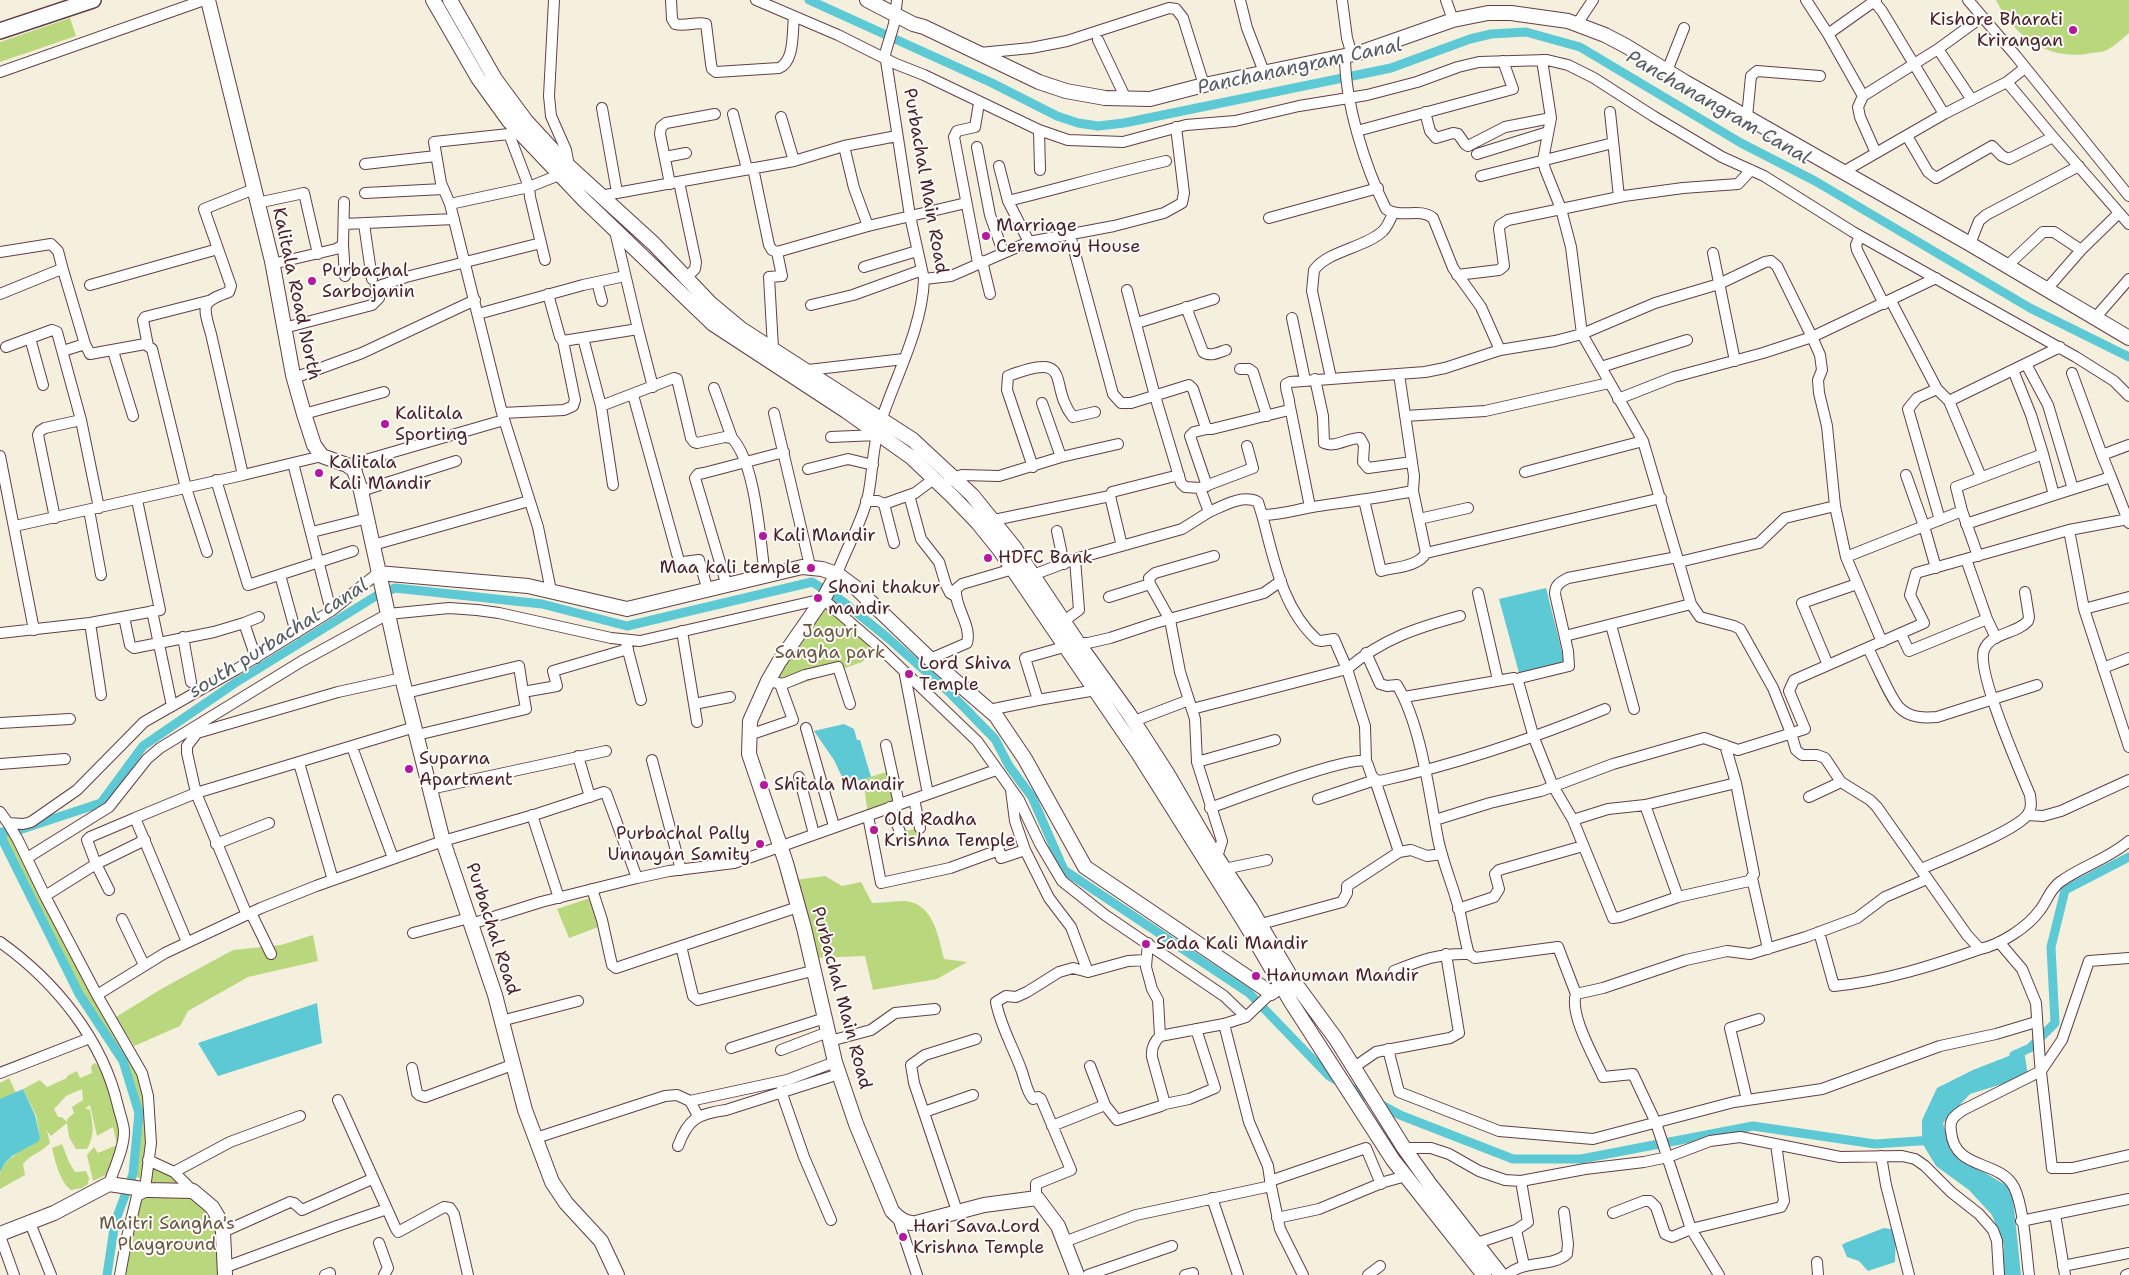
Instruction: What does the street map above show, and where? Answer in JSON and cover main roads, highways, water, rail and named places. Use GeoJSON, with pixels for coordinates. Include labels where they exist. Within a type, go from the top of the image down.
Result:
{"type":"FeatureCollection","features":[{"type":"Feature","properties":{"kind":"main road"},"geometry":{"type":"LineString","coordinates":[[0,32],[93,0]]}},
{"type":"Feature","properties":{"kind":"water"},"geometry":{"type":"Polygon","coordinates":[[[1546,588],[1565,664],[1519,673],[1499,599],[1546,588]]]}},
{"type":"Feature","properties":{"kind":"water"},"geometry":{"type":"Polygon","coordinates":[[[844,724],[854,729],[857,740],[860,740],[871,777],[851,782],[843,779],[834,760],[814,731],[844,724]]]}},
{"type":"Feature","properties":{"kind":"water"},"geometry":{"type":"Polygon","coordinates":[[[317,1003],[322,1043],[218,1076],[198,1043],[317,1003]]]}},
{"type":"Feature","properties":{"kind":"water"},"geometry":{"type":"Polygon","coordinates":[[[2024,1050],[2028,1076],[1970,1094],[1943,1123],[1952,1153],[2012,1189],[2021,1275],[2002,1275],[2004,1246],[1992,1215],[1969,1190],[1936,1166],[1922,1143],[1922,1120],[1937,1088],[1973,1070],[2024,1050]]]}},
{"type":"Feature","properties":{"kind":"water"},"geometry":{"type":"Polygon","coordinates":[[[23,1089],[35,1115],[40,1137],[39,1141],[12,1156],[0,1172],[0,1099],[23,1089]]]}},
{"type":"Feature","properties":{"kind":"water"},"geometry":{"type":"Polygon","coordinates":[[[1884,1228],[1896,1230],[1895,1262],[1868,1271],[1859,1261],[1847,1257],[1842,1245],[1884,1228]]]}},
{"type":"Feature","properties":{"kind":"waterway","name":"Panchanangram Canal"},"geometry":{"type":"LineString","coordinates":[[809,0],[992,83],[1057,116],[1078,123],[1098,126],[1124,123],[1391,68],[1470,39],[1491,34],[1526,32],[1580,47],[1741,143],[1815,181],[2030,308],[2129,357]]}},
{"type":"Feature","properties":{"kind":"waterway","name":"south purbachal canal"},"geometry":{"type":"LineString","coordinates":[[0,832],[13,832],[101,803],[143,746],[235,683],[376,596],[395,588],[542,604],[627,626],[812,582],[841,600],[888,638],[951,694],[995,739],[1009,766],[1032,797],[1064,870],[1249,993],[1329,1076],[1400,1115],[1513,1159],[1581,1159],[1753,1126],[1875,1144],[1933,1140]]}},
{"type":"Feature","properties":{"kind":"waterway"},"geometry":{"type":"LineString","coordinates":[[0,835],[79,994],[123,1061],[139,1113],[133,1174],[115,1222],[107,1275]]}},
{"type":"Feature","properties":{"kind":"waterway"},"geometry":{"type":"LineString","coordinates":[[2014,1055],[2030,1048],[2055,1023],[2051,947],[2065,890],[2129,857]]}},
{"type":"Feature","properties":{"kind":"place","name":"Kishore Bharati Krirangan"},"geometry":{"type":"Point","coordinates":[2073,30]}},
{"type":"Feature","properties":{"kind":"place","name":"Marriage Ceremony House"},"geometry":{"type":"Point","coordinates":[986,236]}},
{"type":"Feature","properties":{"kind":"place","name":"Purbachal Sarbojanin"},"geometry":{"type":"Point","coordinates":[312,281]}},
{"type":"Feature","properties":{"kind":"place","name":"Kalitala Sporting"},"geometry":{"type":"Point","coordinates":[385,424]}},
{"type":"Feature","properties":{"kind":"place","name":"Kalitala Kali Mandir"},"geometry":{"type":"Point","coordinates":[319,473]}},
{"type":"Feature","properties":{"kind":"place","name":"Kali Mandir"},"geometry":{"type":"Point","coordinates":[763,536]}},
{"type":"Feature","properties":{"kind":"place","name":"HDFC Bank"},"geometry":{"type":"Point","coordinates":[988,558]}},
{"type":"Feature","properties":{"kind":"place","name":"Maa kali temple"},"geometry":{"type":"Point","coordinates":[811,568]}},
{"type":"Feature","properties":{"kind":"place","name":"Shoni thakur mandir"},"geometry":{"type":"Point","coordinates":[818,598]}},
{"type":"Feature","properties":{"kind":"place","name":"Lord Shiva Temple"},"geometry":{"type":"Point","coordinates":[909,674]}},
{"type":"Feature","properties":{"kind":"place","name":"Suparna Apartment"},"geometry":{"type":"Point","coordinates":[409,769]}},
{"type":"Feature","properties":{"kind":"place","name":"Shitala Mandir"},"geometry":{"type":"Point","coordinates":[764,785]}},
{"type":"Feature","properties":{"kind":"place","name":"Old Radha Krishna Temple"},"geometry":{"type":"Point","coordinates":[874,830]}},
{"type":"Feature","properties":{"kind":"place","name":"Purbachal Pally Unnayan Samity"},"geometry":{"type":"Point","coordinates":[760,844]}},
{"type":"Feature","properties":{"kind":"place","name":"Sada Kali Mandir"},"geometry":{"type":"Point","coordinates":[1146,944]}},
{"type":"Feature","properties":{"kind":"place","name":"Hanuman Mandir"},"geometry":{"type":"Point","coordinates":[1256,976]}},
{"type":"Feature","properties":{"kind":"place","name":"Hari Sava.Lord Krishna Temple"},"geometry":{"type":"Point","coordinates":[903,1237]}},
{"type":"Feature","properties":{"kind":"park label","name":"Jaguri Sangha park"},"geometry":{"type":"Point","coordinates":[830,642]}},
{"type":"Feature","properties":{"kind":"park label","name":"Maitri Sangha's Playground"},"geometry":{"type":"Point","coordinates":[167,1234]}}]}
